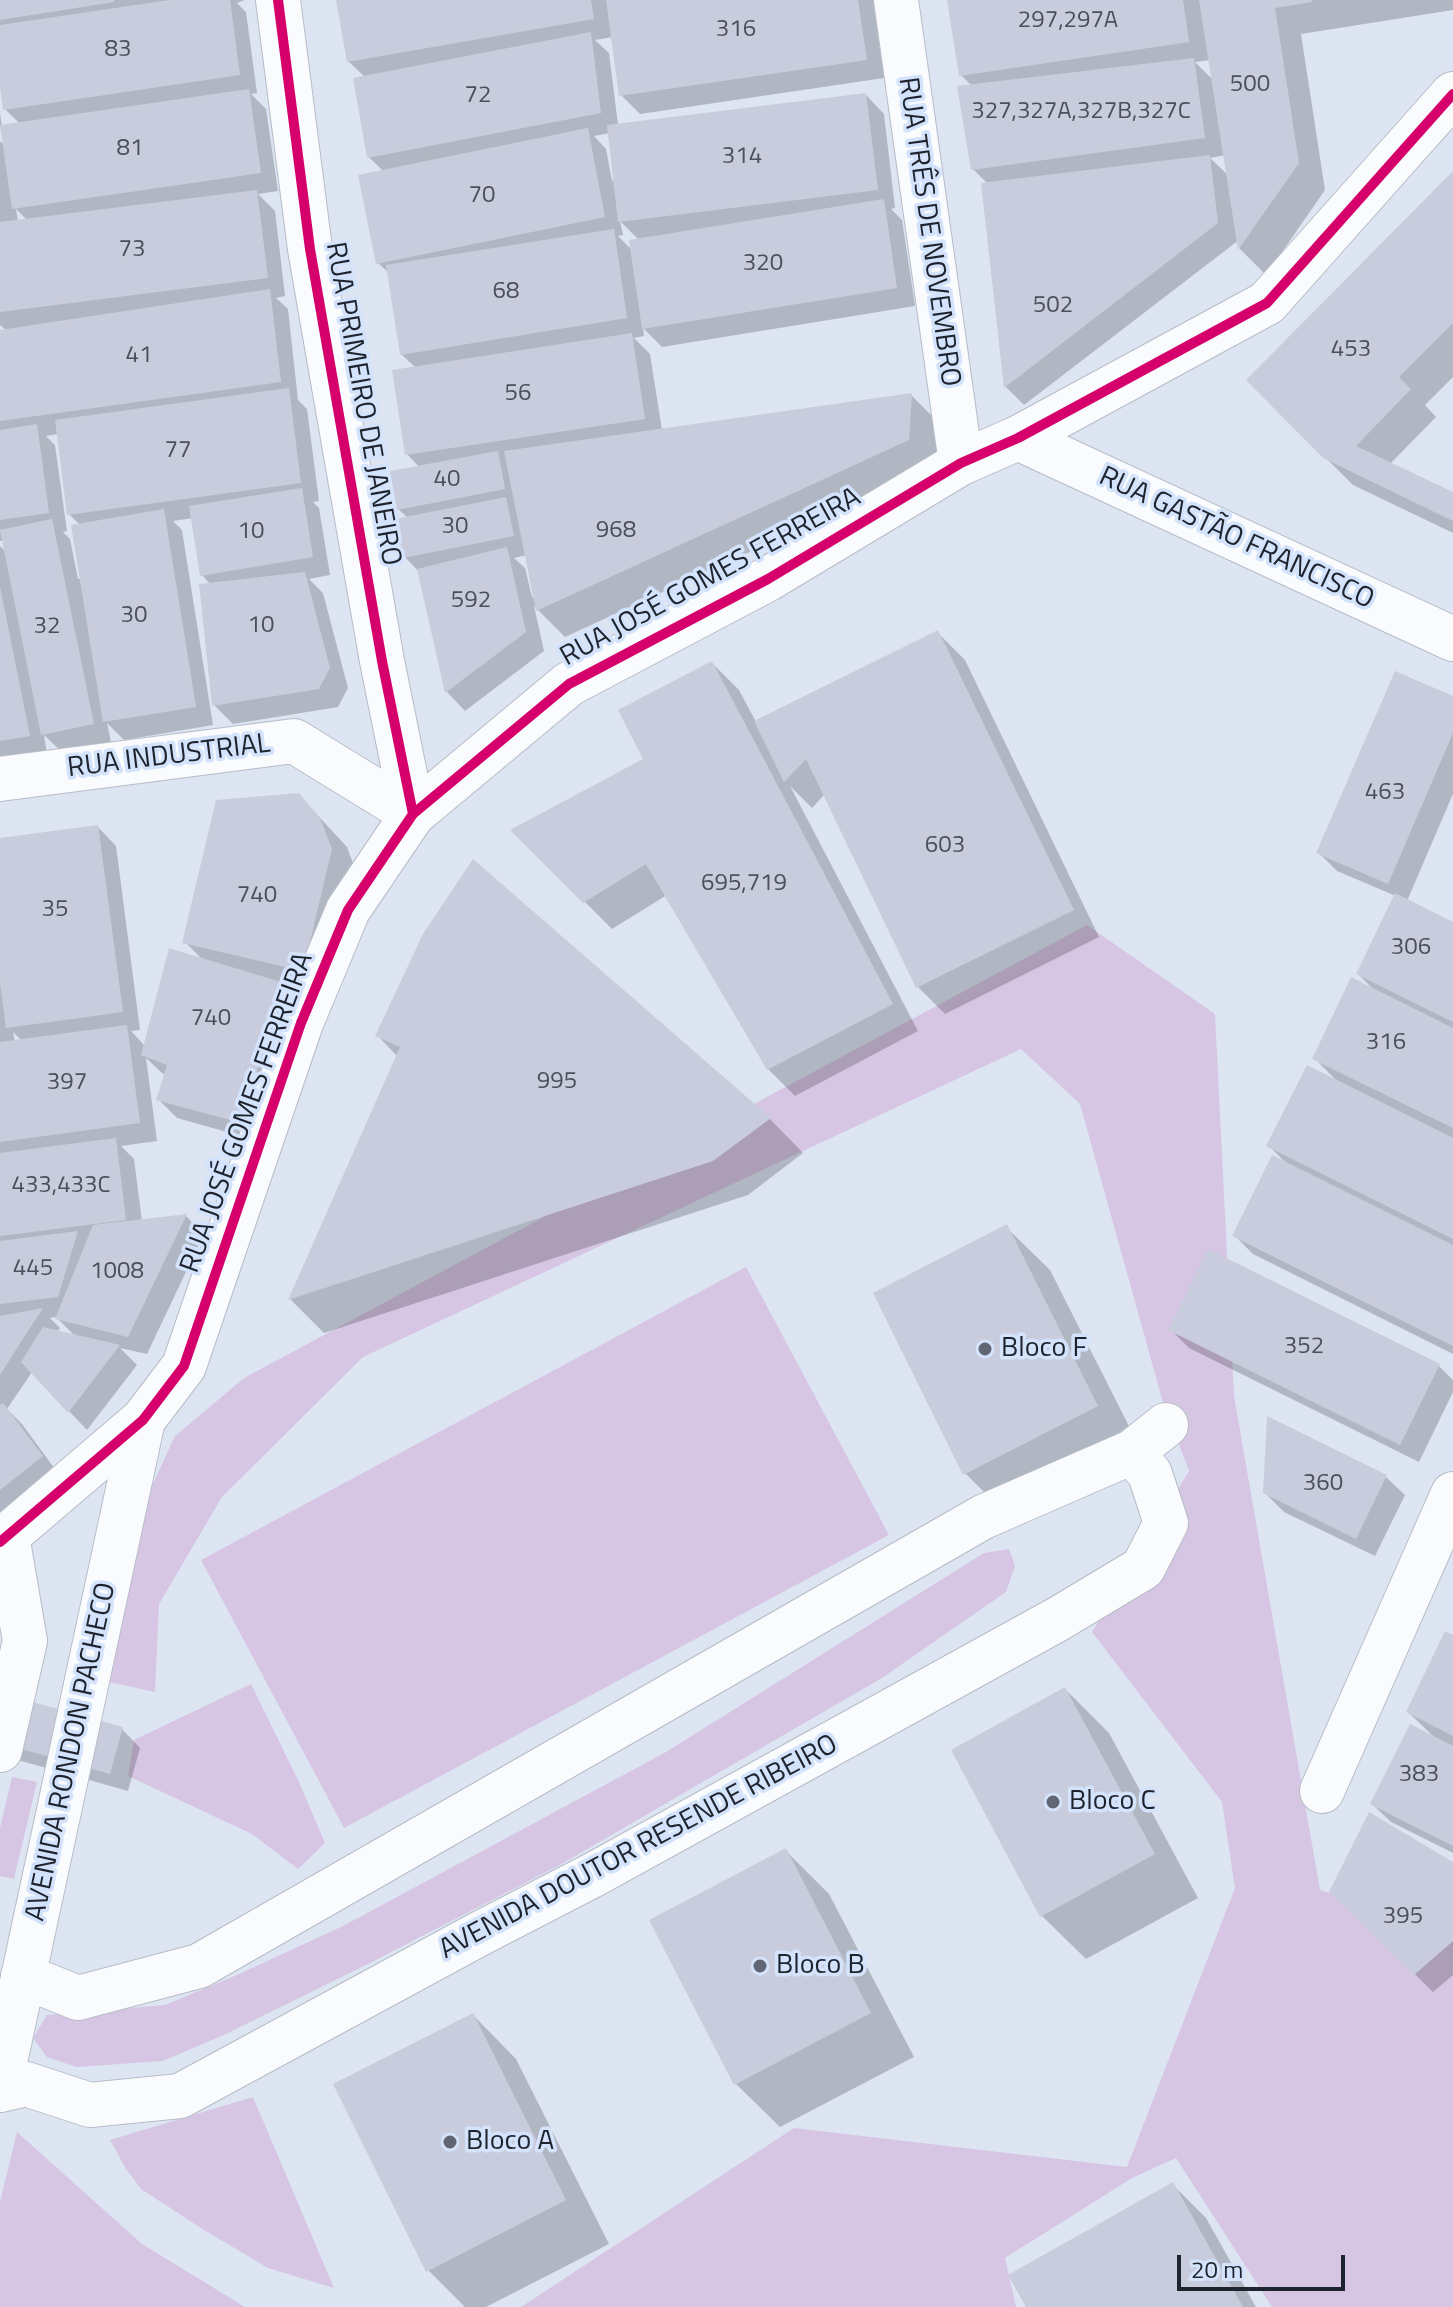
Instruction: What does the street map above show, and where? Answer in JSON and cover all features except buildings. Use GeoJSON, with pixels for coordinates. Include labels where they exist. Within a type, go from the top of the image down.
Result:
{"type":"FeatureCollection","features":[{"type":"Feature","properties":{"kind":"street","name":"RUA PRIMEIRO DE JANEIRO"},"geometry":{"type":"LineString","coordinates":[[278,0],[310,249],[382,661],[413,814]]}},
{"type":"Feature","properties":{"kind":"street","name":"RUA TRÊS DE NOVEMBRO"},"geometry":{"type":"LineString","coordinates":[[896,0],[961,463]]}},
{"type":"Feature","properties":{"kind":"street","name":"RUA JOSÉ GOMES FERREIRA"},"geometry":{"type":"LineString","coordinates":[[4,1539],[143,1420],[184,1366],[301,1023],[348,910],[413,814],[569,684],[768,579],[961,463],[1018,438],[1267,303],[1453,94]]}},
{"type":"Feature","properties":{"kind":"street","name":"RUA GASTÃO FRANCISCO"},"geometry":{"type":"LineString","coordinates":[[1018,438],[1453,639]]}},
{"type":"Feature","properties":{"kind":"street","name":"RUA INDUSTRIAL"},"geometry":{"type":"LineString","coordinates":[[0,779],[294,741],[413,814]]}},
{"type":"Feature","properties":{"kind":"street","name":"AVENIDA RONDON PACHECO"},"geometry":{"type":"LineString","coordinates":[[0,2087],[143,1420]]}},
{"type":"Feature","properties":{"kind":"street","name":"AVENIDA DOUTOR RESENDE RIBEIRO"},"geometry":{"type":"LineString","coordinates":[[0,2087],[26,2084],[90,2105],[180,2096],[593,1875],[1058,1619],[1143,1568],[1166,1523],[1150,1474],[1149,1438],[983,1517],[199,1966],[78,1998],[23,1976]]}},
{"type":"Feature","properties":{"kind":"street"},"geometry":{"type":"LineString","coordinates":[[1322,1791],[1453,1494]]}},
{"type":"Feature","properties":{"kind":"street"},"geometry":{"type":"LineString","coordinates":[[0,1750],[25,1641],[4,1539]]}},
{"type":"Feature","properties":{"kind":"shaded area"},"geometry":{"type":"Polygon","coordinates":[[[1087,925],[1215,1014],[1234,1396],[1320,1890],[1453,1930],[1453,2307],[1272,2307],[1176,2158],[1132,2178],[1005,2258],[1016,2307],[521,2307],[794,2128],[1127,2167],[1235,1888],[1222,1802],[1092,1632],[1189,1471],[1162,1399],[1080,1104],[1021,1049],[363,1357],[222,1497],[159,1604],[155,1692],[104,1681],[133,1527],[175,1436],[244,1378],[1087,925]]]}},
{"type":"Feature","properties":{"kind":"shaded area"},"geometry":{"type":"Polygon","coordinates":[[[746,1267],[889,1535],[344,1828],[201,1560],[746,1267]]]}},
{"type":"Feature","properties":{"kind":"shaded area"},"geometry":{"type":"Polygon","coordinates":[[[1009,1549],[1015,1566],[1006,1592],[882,1678],[558,1866],[372,1962],[226,2034],[163,2061],[76,2067],[47,2057],[33,2038],[47,2015],[165,2005],[343,1926],[666,1752],[984,1553],[1009,1549]]]}},
{"type":"Feature","properties":{"kind":"shaded area"},"geometry":{"type":"Polygon","coordinates":[[[251,1684],[325,1843],[298,1869],[252,1834],[128,1776],[134,1740],[251,1684]]]}},
{"type":"Feature","properties":{"kind":"shaded area"},"geometry":{"type":"Polygon","coordinates":[[[12,1777],[37,1782],[14,1879],[0,1876],[0,1828],[12,1777]]]}},
{"type":"Feature","properties":{"kind":"shaded area"},"geometry":{"type":"Polygon","coordinates":[[[253,2097],[334,2288],[268,2268],[141,2189],[110,2140],[253,2097]]]}},
{"type":"Feature","properties":{"kind":"shaded area"},"geometry":{"type":"Polygon","coordinates":[[[17,2132],[142,2244],[245,2307],[0,2307],[0,2202],[17,2132]]]}},
{"type":"Feature","properties":{"kind":"cycle path"},"geometry":{"type":"LineString","coordinates":[[278,0],[310,249],[382,661],[413,814]]}},
{"type":"Feature","properties":{"kind":"cycle path"},"geometry":{"type":"LineString","coordinates":[[0,1542],[143,1420],[184,1366],[301,1023],[348,910],[413,814],[569,684],[768,579],[961,463],[1018,438],[1267,303],[1453,94]]}},
{"type":"Feature","properties":{"kind":"place","name":"Bloco F"},"geometry":{"type":"Point","coordinates":[985,1349]}},
{"type":"Feature","properties":{"kind":"place","name":"Bloco C"},"geometry":{"type":"Point","coordinates":[1053,1802]}},
{"type":"Feature","properties":{"kind":"place","name":"Bloco B"},"geometry":{"type":"Point","coordinates":[760,1966]}},
{"type":"Feature","properties":{"kind":"place","name":"Bloco A"},"geometry":{"type":"Point","coordinates":[450,2142]}}]}
